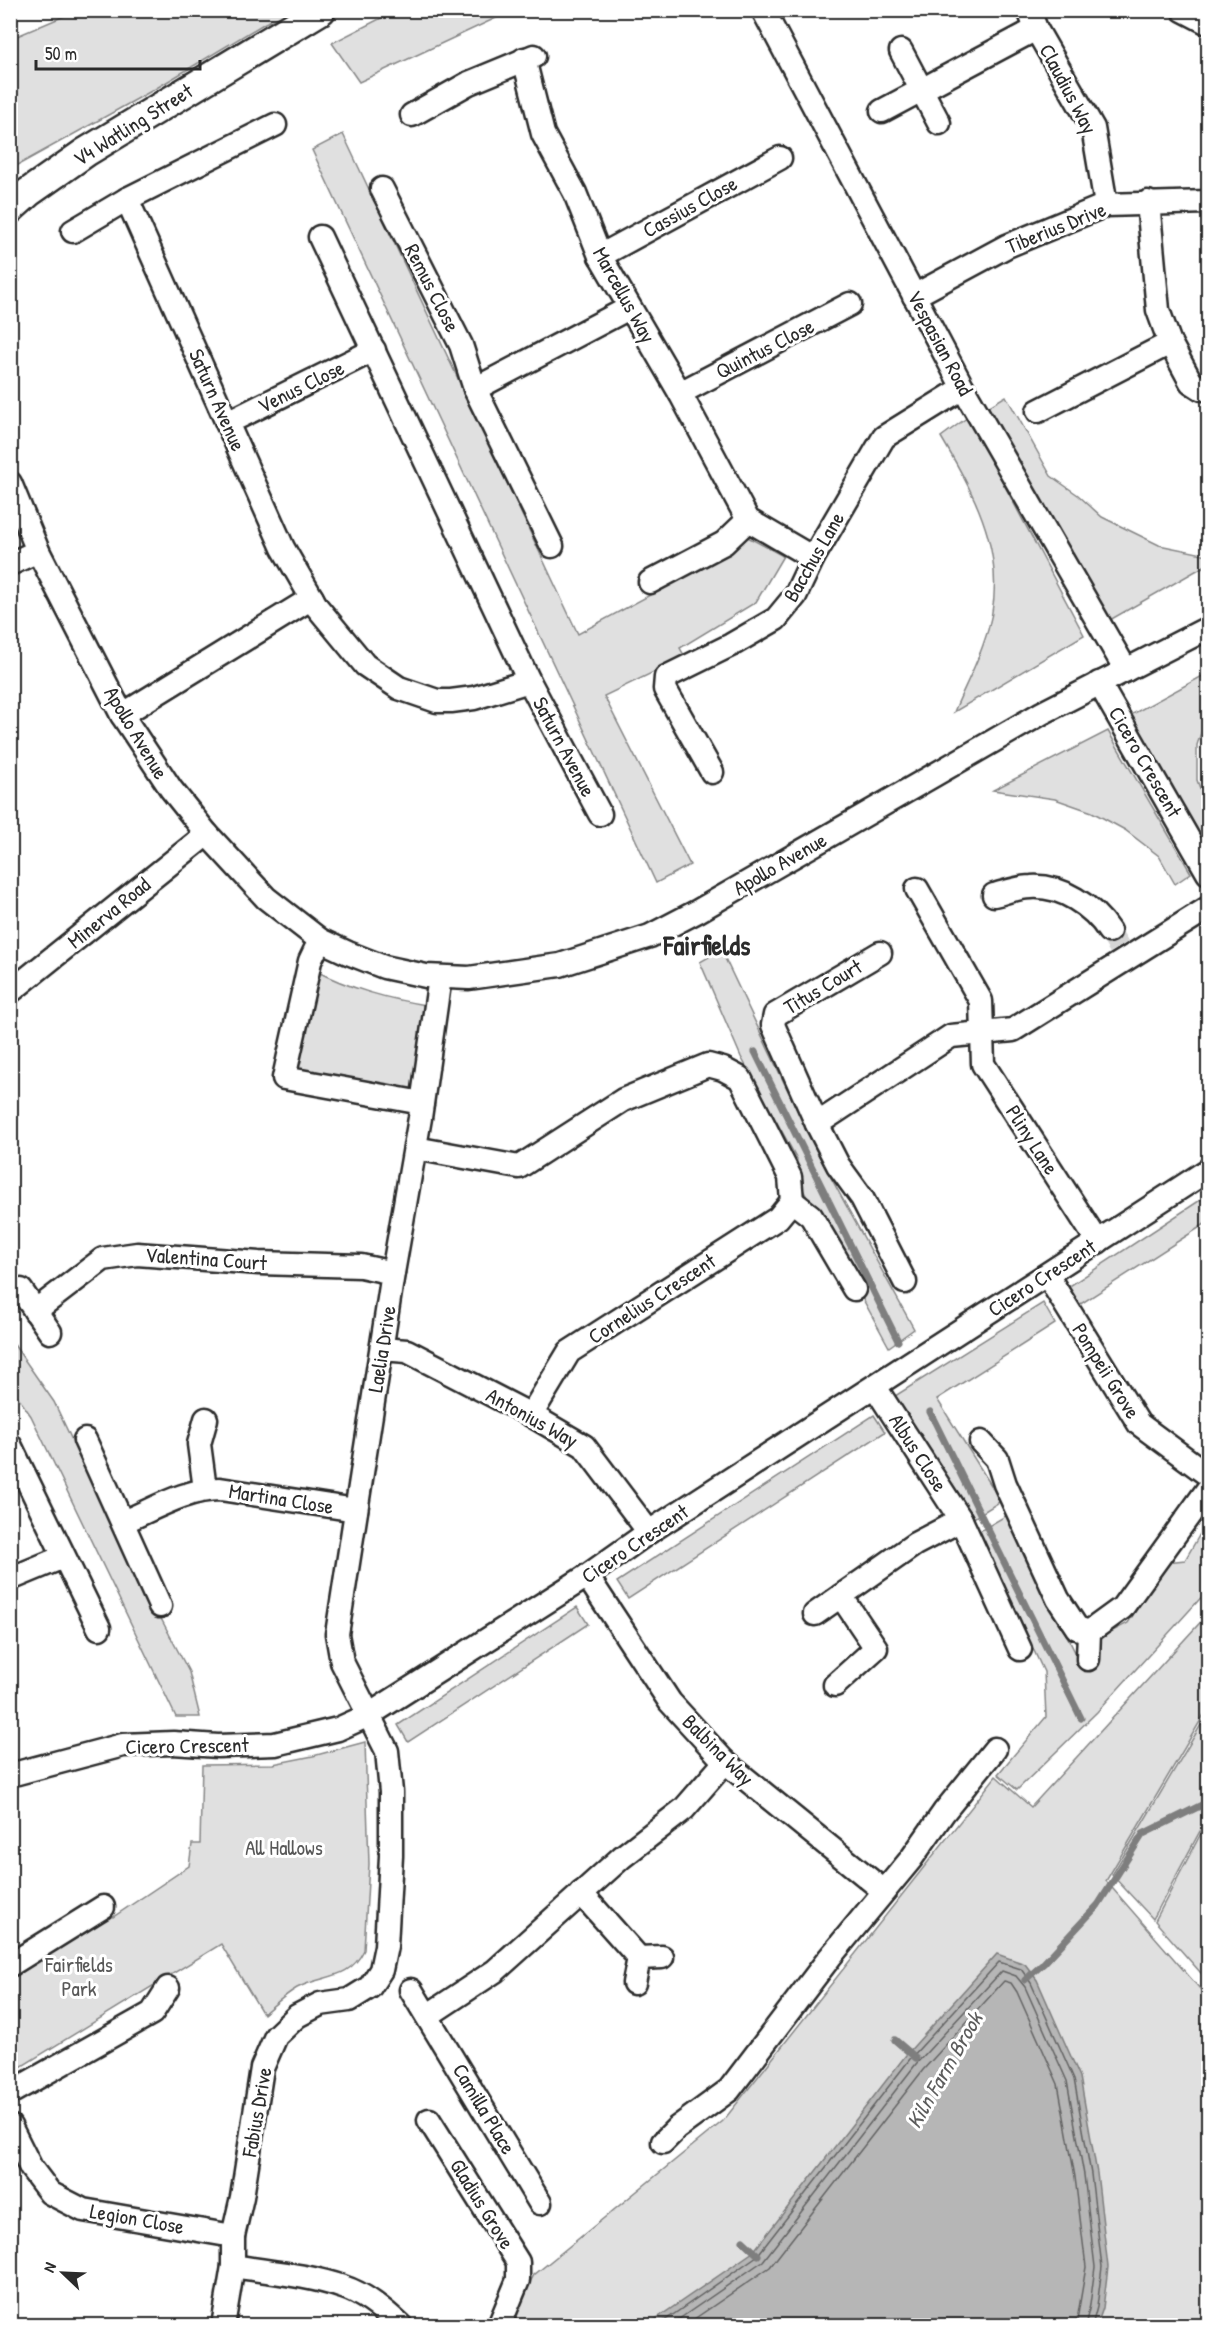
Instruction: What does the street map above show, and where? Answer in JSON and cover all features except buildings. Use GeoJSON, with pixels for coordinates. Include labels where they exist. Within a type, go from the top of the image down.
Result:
{"type":"FeatureCollection","features":[{"type":"Feature","properties":{"kind":"street","name":"V4 Watling Street"},"geometry":{"type":"LineString","coordinates":[[10,209],[29,192],[86,152],[321,10]]}},
{"type":"Feature","properties":{"kind":"street","name":"Vespasian Road"},"geometry":{"type":"LineString","coordinates":[[763,10],[963,387],[1126,670]]}},
{"type":"Feature","properties":{"kind":"street"},"geometry":{"type":"LineString","coordinates":[[1185,11],[1209,23]]}},
{"type":"Feature","properties":{"kind":"street"},"geometry":{"type":"LineString","coordinates":[[882,111],[922,90],[1033,20]]}},
{"type":"Feature","properties":{"kind":"street","name":"Claudius Way"},"geometry":{"type":"LineString","coordinates":[[1033,20],[1094,128],[1106,205]]}},
{"type":"Feature","properties":{"kind":"street"},"geometry":{"type":"LineString","coordinates":[[901,51],[939,123]]}},
{"type":"Feature","properties":{"kind":"street","name":"Marcellus Way"},"geometry":{"type":"LineString","coordinates":[[412,115],[469,83],[530,58],[543,134],[575,193],[600,256],[680,393],[748,520]]}},
{"type":"Feature","properties":{"kind":"street"},"geometry":{"type":"LineString","coordinates":[[73,231],[127,199],[274,126]]}},
{"type":"Feature","properties":{"kind":"street","name":"Cassius Close"},"geometry":{"type":"LineString","coordinates":[[600,256],[780,158]]}},
{"type":"Feature","properties":{"kind":"street","name":"Remus Close"},"geometry":{"type":"LineString","coordinates":[[382,189],[461,345],[476,389],[552,546]]}},
{"type":"Feature","properties":{"kind":"street","name":"Saturn Avenue"},"geometry":{"type":"LineString","coordinates":[[127,199],[283,548],[312,598],[365,665],[399,688],[437,701],[474,698],[529,681]]}},
{"type":"Feature","properties":{"kind":"street"},"geometry":{"type":"LineString","coordinates":[[1148,202],[1158,310],[1170,343],[1191,382],[1202,389],[1209,390]]}},
{"type":"Feature","properties":{"kind":"street","name":"Tiberius Drive"},"geometry":{"type":"LineString","coordinates":[[914,296],[1007,246],[1106,205],[1209,202]]}},
{"type":"Feature","properties":{"kind":"street"},"geometry":{"type":"LineString","coordinates":[[320,237],[374,351]]}},
{"type":"Feature","properties":{"kind":"street","name":"Quintus Close"},"geometry":{"type":"LineString","coordinates":[[680,393],[850,304]]}},
{"type":"Feature","properties":{"kind":"street"},"geometry":{"type":"LineString","coordinates":[[476,389],[629,308]]}},
{"type":"Feature","properties":{"kind":"street"},"geometry":{"type":"LineString","coordinates":[[1038,411],[1170,343]]}},
{"type":"Feature","properties":{"kind":"street","name":"Saturn Avenue"},"geometry":{"type":"LineString","coordinates":[[374,351],[529,681],[600,814]]}},
{"type":"Feature","properties":{"kind":"street","name":"Venus Close"},"geometry":{"type":"LineString","coordinates":[[227,423],[374,351]]}},
{"type":"Feature","properties":{"kind":"street","name":"Bacchus Lane"},"geometry":{"type":"LineString","coordinates":[[712,772],[665,689],[666,677],[731,645],[776,619],[795,596],[813,558],[884,437],[963,387]]}},
{"type":"Feature","properties":{"kind":"street","name":"Apollo Avenue"},"geometry":{"type":"LineString","coordinates":[[10,483],[38,551],[122,716],[171,789],[207,834],[266,898],[320,940],[384,967],[440,977],[469,978],[560,965],[650,936],[709,905],[1042,713],[1209,628]]}},
{"type":"Feature","properties":{"kind":"street"},"geometry":{"type":"LineString","coordinates":[[650,582],[724,543],[748,520],[813,558]]}},
{"type":"Feature","properties":{"kind":"street"},"geometry":{"type":"LineString","coordinates":[[10,564],[38,551]]}},
{"type":"Feature","properties":{"kind":"street"},"geometry":{"type":"LineString","coordinates":[[122,716],[312,598]]}},
{"type":"Feature","properties":{"kind":"street","name":"Cicero Crescent"},"geometry":{"type":"LineString","coordinates":[[1100,683],[1209,873]]}},
{"type":"Feature","properties":{"kind":"street","name":"Minerva Road"},"geometry":{"type":"LineString","coordinates":[[10,992],[207,834]]}},
{"type":"Feature","properties":{"kind":"street"},"geometry":{"type":"LineString","coordinates":[[994,895],[1029,887],[1051,888],[1081,902],[1104,923],[1118,945]]}},
{"type":"Feature","properties":{"kind":"street"},"geometry":{"type":"LineString","coordinates":[[917,889],[981,1000],[982,1034]]}},
{"type":"Feature","properties":{"kind":"street"},"geometry":{"type":"LineString","coordinates":[[817,1125],[951,1036],[1013,1030],[1118,945],[1209,908]]}},
{"type":"Feature","properties":{"kind":"street"},"geometry":{"type":"LineString","coordinates":[[320,940],[310,961],[284,1078],[422,1103]]}},
{"type":"Feature","properties":{"kind":"street","name":"Titus Court"},"geometry":{"type":"LineString","coordinates":[[880,953],[775,1016],[773,1025],[817,1125],[838,1164],[862,1198],[905,1282]]}},
{"type":"Feature","properties":{"kind":"street","name":"Laelia Drive"},"geometry":{"type":"LineString","coordinates":[[369,1715],[342,1662],[337,1634],[440,977]]}},
{"type":"Feature","properties":{"kind":"street","name":"Pliny Lane"},"geometry":{"type":"LineString","coordinates":[[982,1034],[983,1064],[1098,1242]]}},
{"type":"Feature","properties":{"kind":"street"},"geometry":{"type":"LineString","coordinates":[[415,1148],[519,1167],[623,1100],[708,1065],[723,1069],[740,1078],[790,1177],[792,1201],[811,1216],[854,1288]]}},
{"type":"Feature","properties":{"kind":"street","name":"Cicero Crescent"},"geometry":{"type":"LineString","coordinates":[[10,1775],[123,1745],[275,1744],[338,1729],[369,1715],[587,1576],[649,1532],[1209,1170]]}},
{"type":"Feature","properties":{"kind":"street","name":"Cornelius Crescent"},"geometry":{"type":"LineString","coordinates":[[531,1415],[569,1352],[778,1218],[792,1201]]}},
{"type":"Feature","properties":{"kind":"street","name":"Valentina Court"},"geometry":{"type":"LineString","coordinates":[[35,1311],[103,1259],[137,1254],[259,1263],[361,1266],[393,1273]]}},
{"type":"Feature","properties":{"kind":"street","name":"Pompeii Grove"},"geometry":{"type":"LineString","coordinates":[[1047,1275],[1139,1424],[1209,1475]]}},
{"type":"Feature","properties":{"kind":"street"},"geometry":{"type":"LineString","coordinates":[[21,1290],[50,1332]]}},
{"type":"Feature","properties":{"kind":"street","name":"Antonius Way"},"geometry":{"type":"LineString","coordinates":[[382,1348],[407,1351],[531,1415],[584,1446],[649,1532]]}},
{"type":"Feature","properties":{"kind":"street","name":"Albus Close"},"geometry":{"type":"LineString","coordinates":[[875,1387],[961,1520],[1020,1649]]}},
{"type":"Feature","properties":{"kind":"street","name":"Martina Close"},"geometry":{"type":"LineString","coordinates":[[205,1489],[199,1444],[206,1419]]}},
{"type":"Feature","properties":{"kind":"street"},"geometry":{"type":"LineString","coordinates":[[85,1440],[110,1500],[123,1522],[160,1606]]}},
{"type":"Feature","properties":{"kind":"street"},"geometry":{"type":"LineString","coordinates":[[981,1442],[997,1460],[1005,1484],[1058,1599],[1077,1628],[1089,1632]]}},
{"type":"Feature","properties":{"kind":"street"},"geometry":{"type":"LineString","coordinates":[[10,1445],[99,1628]]}},
{"type":"Feature","properties":{"kind":"street","name":"Martina Close"},"geometry":{"type":"LineString","coordinates":[[123,1522],[205,1489],[220,1489],[356,1510]]}},
{"type":"Feature","properties":{"kind":"street"},"geometry":{"type":"LineString","coordinates":[[1089,1632],[1122,1608],[1209,1490]]}},
{"type":"Feature","properties":{"kind":"street"},"geometry":{"type":"LineString","coordinates":[[815,1614],[915,1544],[961,1520]]}},
{"type":"Feature","properties":{"kind":"street"},"geometry":{"type":"LineString","coordinates":[[10,1579],[63,1557]]}},
{"type":"Feature","properties":{"kind":"street","name":"Balbina Way"},"geometry":{"type":"LineString","coordinates":[[587,1576],[670,1702],[725,1762],[884,1891]]}},
{"type":"Feature","properties":{"kind":"street"},"geometry":{"type":"LineString","coordinates":[[836,1685],[876,1648],[841,1596]]}},
{"type":"Feature","properties":{"kind":"street"},"geometry":{"type":"LineString","coordinates":[[1088,1659],[1089,1632]]}},
{"type":"Feature","properties":{"kind":"street","name":"Fabius Drive"},"geometry":{"type":"LineString","coordinates":[[223,2325],[233,2266],[233,2236],[242,2197],[262,2068],[276,2036],[297,2016],[320,2004],[349,2000],[370,1987],[381,1970],[386,1946],[388,1912],[391,1792],[387,1751],[369,1715]]}},
{"type":"Feature","properties":{"kind":"street"},"geometry":{"type":"LineString","coordinates":[[663,2142],[677,2128],[729,2090],[830,1957],[995,1749]]}},
{"type":"Feature","properties":{"kind":"street"},"geometry":{"type":"LineString","coordinates":[[427,2016],[495,1971],[622,1857],[684,1809],[725,1762]]}},
{"type":"Feature","properties":{"kind":"street"},"geometry":{"type":"LineString","coordinates":[[581,1893],[639,1958]]}},
{"type":"Feature","properties":{"kind":"street"},"geometry":{"type":"LineString","coordinates":[[10,1965],[103,1906]]}},
{"type":"Feature","properties":{"kind":"street"},"geometry":{"type":"LineString","coordinates":[[639,1958],[662,1957]]}},
{"type":"Feature","properties":{"kind":"street"},"geometry":{"type":"LineString","coordinates":[[634,1983],[639,1958]]}},
{"type":"Feature","properties":{"kind":"street"},"geometry":{"type":"LineString","coordinates":[[10,2093],[152,2013],[168,1988]]}},
{"type":"Feature","properties":{"kind":"street","name":"Camilla Place"},"geometry":{"type":"LineString","coordinates":[[411,1990],[540,2203]]}},
{"type":"Feature","properties":{"kind":"street","name":"Gladius Grove"},"geometry":{"type":"LineString","coordinates":[[429,2120],[518,2262],[518,2280],[499,2325]]}},
{"type":"Feature","properties":{"kind":"street","name":"Legion Close"},"geometry":{"type":"LineString","coordinates":[[10,2126],[31,2168],[50,2193],[83,2210],[233,2236]]}},
{"type":"Feature","properties":{"kind":"street"},"geometry":{"type":"LineString","coordinates":[[233,2266],[344,2287],[379,2306],[400,2325]]}},
{"type":"Feature","properties":{"kind":"green space"},"geometry":{"type":"Polygon","coordinates":[[[397,10],[511,11],[359,82],[332,43],[397,10]]]}},
{"type":"Feature","properties":{"kind":"green space"},"geometry":{"type":"Polygon","coordinates":[[[76,11],[293,11],[265,23],[155,89],[11,169],[10,39],[76,11]]]}},
{"type":"Feature","properties":{"kind":"green space"},"geometry":{"type":"Polygon","coordinates":[[[343,134],[578,634],[726,554],[744,535],[783,556],[756,602],[680,648],[685,657],[604,696],[690,865],[656,883],[312,150],[343,134]]]}},
{"type":"Feature","properties":{"kind":"green space"},"geometry":{"type":"Polygon","coordinates":[[[1006,396],[1051,476],[1078,495],[1102,517],[1159,545],[1208,555],[1208,564],[1103,624],[986,408],[1006,396]]]}},
{"type":"Feature","properties":{"kind":"green space"},"geometry":{"type":"Polygon","coordinates":[[[968,417],[1084,635],[954,712],[983,645],[995,589],[988,536],[968,486],[941,437],[968,417]]]}},
{"type":"Feature","properties":{"kind":"green space"},"geometry":{"type":"Polygon","coordinates":[[[1208,673],[1208,712],[1197,745],[1197,780],[1208,810],[1208,858],[1127,717],[1208,673]]]}},
{"type":"Feature","properties":{"kind":"green space"},"geometry":{"type":"Polygon","coordinates":[[[1108,731],[1191,873],[1175,884],[1159,856],[1125,830],[1092,812],[1055,799],[993,790],[1108,731]]]}},
{"type":"Feature","properties":{"kind":"green space"},"geometry":{"type":"Polygon","coordinates":[[[721,950],[819,1156],[914,1329],[889,1347],[795,1175],[797,1159],[741,1057],[700,962],[721,950]]]}},
{"type":"Feature","properties":{"kind":"green space"},"geometry":{"type":"Polygon","coordinates":[[[312,969],[370,992],[431,1006],[418,1099],[291,1075],[312,969]]]}},
{"type":"Feature","properties":{"kind":"green space"},"geometry":{"type":"Polygon","coordinates":[[[1208,1195],[1208,1222],[1076,1307],[1065,1289],[1208,1195]]]}},
{"type":"Feature","properties":{"kind":"green space"},"geometry":{"type":"Polygon","coordinates":[[[1043,1303],[1055,1324],[937,1399],[1001,1501],[972,1519],[895,1396],[1043,1303]]]}},
{"type":"Feature","properties":{"kind":"green space"},"geometry":{"type":"Polygon","coordinates":[[[10,1339],[54,1402],[110,1521],[189,1672],[200,1717],[176,1717],[31,1416],[11,1387],[10,1339]]]}},
{"type":"Feature","properties":{"kind":"green space"},"geometry":{"type":"Polygon","coordinates":[[[874,1415],[885,1432],[628,1599],[617,1582],[874,1415]]]}},
{"type":"Feature","properties":{"kind":"green space"},"geometry":{"type":"Polygon","coordinates":[[[1007,1515],[1082,1666],[1096,1668],[1101,1637],[1128,1623],[1167,1562],[1185,1560],[1208,1520],[1208,1590],[1097,1712],[1017,1790],[998,1774],[1046,1717],[1044,1672],[978,1532],[1007,1515]]]}},
{"type":"Feature","properties":{"kind":"green space"},"geometry":{"type":"Polygon","coordinates":[[[577,1607],[588,1624],[408,1742],[398,1725],[577,1607]]]}},
{"type":"Feature","properties":{"kind":"green space"},"geometry":{"type":"Polygon","coordinates":[[[1208,1614],[1208,1708],[1106,1881],[1208,1998],[1208,2325],[506,2326],[534,2275],[723,2121],[996,1776],[1031,1807],[1208,1614]]]}},
{"type":"Feature","properties":{"kind":"green space"},"geometry":{"type":"Polygon","coordinates":[[[1208,1713],[1208,1816],[1153,1919],[1112,1875],[1208,1713]]]}},
{"type":"Feature","properties":{"kind":"green space","name":"All Hallows"},"geometry":{"type":"Polygon","coordinates":[[[365,1742],[369,1864],[364,1950],[351,1967],[297,1988],[263,2014],[221,1944],[11,2073],[11,1965],[103,1907],[113,1917],[189,1866],[192,1844],[200,1844],[202,1765],[273,1764],[365,1742]]]}},
{"type":"Feature","properties":{"kind":"green space"},"geometry":{"type":"Polygon","coordinates":[[[1208,1820],[1208,1981],[1155,1921],[1208,1820]]]}},
{"type":"Feature","properties":{"kind":"water"},"geometry":{"type":"Polygon","coordinates":[[[997,1954],[1025,1964],[1037,1980],[1080,2077],[1097,2173],[1108,2267],[1103,2308],[1097,2325],[647,2325],[753,2252],[906,2055],[997,1954]]]}},
{"type":"Feature","properties":{"kind":"waterway"},"geometry":{"type":"LineString","coordinates":[[755,1052],[898,1341]]}},
{"type":"Feature","properties":{"kind":"waterway"},"geometry":{"type":"LineString","coordinates":[[930,1412],[1081,1718]]}},
{"type":"Feature","properties":{"kind":"waterway","name":"Kiln Farm Brook"},"geometry":{"type":"LineString","coordinates":[[1025,1980],[1098,1905],[1143,1834],[1208,1802]]}},
{"type":"Feature","properties":{"kind":"waterway"},"geometry":{"type":"LineString","coordinates":[[895,2040],[916,2058]]}},
{"type":"Feature","properties":{"kind":"waterway"},"geometry":{"type":"LineString","coordinates":[[743,2241],[758,2255]]}},
{"type":"Feature","properties":{"kind":"tunnel"},"geometry":{"type":"LineString","coordinates":[[1109,931],[1119,947]]}},
{"type":"Feature","properties":{"kind":"district","name":"Fairfields"},"geometry":{"type":"Point","coordinates":[707,946]}},
{"type":"Feature","properties":{"kind":"park label","name":"Fairfields Park"},"geometry":{"type":"Point","coordinates":[79,1977]}}]}
